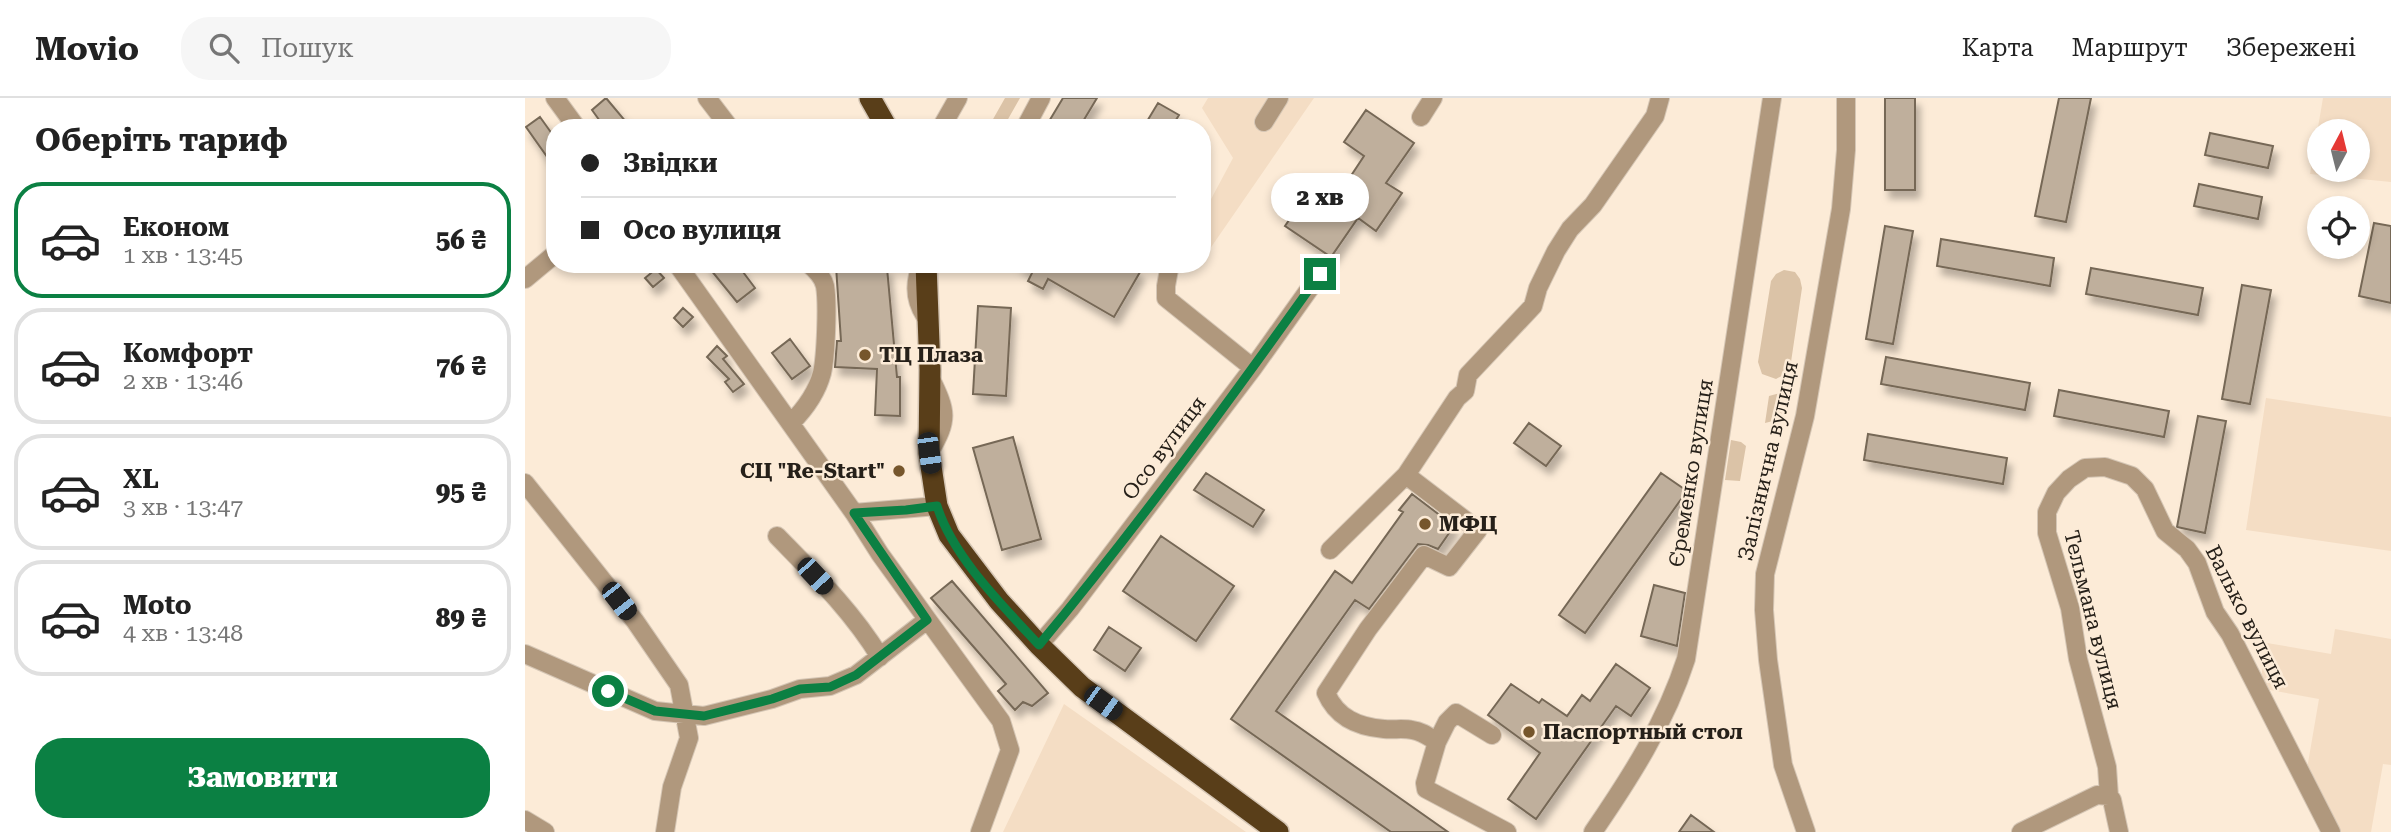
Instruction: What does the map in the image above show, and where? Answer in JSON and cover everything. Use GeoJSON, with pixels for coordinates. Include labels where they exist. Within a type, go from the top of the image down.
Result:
{"type":"FeatureCollection","features":[{"type":"Feature","properties":{"kind":"highway"},"geometry":{"type":"LineString","coordinates":[[870,98],[882,119]]}},
{"type":"Feature","properties":{"kind":"highway"},"geometry":{"type":"LineString","coordinates":[[925,273],[929,321],[929,453],[939,513],[974,569],[1039,645],[1082,687],[1277,832]]}},
{"type":"Feature","properties":{"kind":"street"},"geometry":{"type":"LineString","coordinates":[[555,98],[570,119]]}},
{"type":"Feature","properties":{"kind":"street"},"geometry":{"type":"LineString","coordinates":[[707,98],[723,119]]}},
{"type":"Feature","properties":{"kind":"street"},"geometry":{"type":"LineString","coordinates":[[946,119],[958,98]]}},
{"type":"Feature","properties":{"kind":"street"},"geometry":{"type":"LineString","coordinates":[[1030,119],[1041,98]]}},
{"type":"Feature","properties":{"kind":"street"},"geometry":{"type":"LineString","coordinates":[[1264,122],[1279,98]]}},
{"type":"Feature","properties":{"kind":"street"},"geometry":{"type":"LineString","coordinates":[[1421,117],[1433,98]]}},
{"type":"Feature","properties":{"kind":"street"},"geometry":{"type":"LineString","coordinates":[[1330,550],[1406,475],[1457,398],[1465,391],[1468,376],[1533,306],[1538,288],[1556,251],[1570,229],[1593,205],[1655,116],[1660,98]]}},
{"type":"Feature","properties":{"kind":"street","name":"Єременко вулиця"},"geometry":{"type":"LineString","coordinates":[[1593,832],[1648,746],[1678,685],[1686,659],[1772,98]]}},
{"type":"Feature","properties":{"kind":"street","name":"Залізнична вулиця"},"geometry":{"type":"LineString","coordinates":[[1806,832],[1783,765],[1768,660],[1764,610],[1765,574],[1805,416],[1839,222],[1846,150],[1846,98]]}},
{"type":"Feature","properties":{"kind":"street"},"geometry":{"type":"LineString","coordinates":[[525,279],[546,262]]}},
{"type":"Feature","properties":{"kind":"street"},"geometry":{"type":"LineString","coordinates":[[683,273],[1001,721],[1010,750],[981,832]]}},
{"type":"Feature","properties":{"kind":"street"},"geometry":{"type":"LineString","coordinates":[[791,423],[813,396],[822,374],[825,347],[824,285],[818,273]]}},
{"type":"Feature","properties":{"kind":"street"},"geometry":{"type":"LineString","coordinates":[[1167,273],[1166,298],[1253,368]]}},
{"type":"Feature","properties":{"kind":"street","name":"Осо вулиця"},"geometry":{"type":"LineString","coordinates":[[1039,645],[1078,598],[1253,368],[1320,274]]}},
{"type":"Feature","properties":{"kind":"street","name":"Валько вулиця"},"geometry":{"type":"LineString","coordinates":[[2085,468],[2105,467],[2132,476],[2145,489],[2165,531],[2187,549],[2197,563],[2215,612],[2230,634],[2331,832]]}},
{"type":"Feature","properties":{"kind":"street","name":"Тельмана вулиця"},"geometry":{"type":"LineString","coordinates":[[2085,468],[2069,479],[2056,493],[2047,512],[2047,533],[2070,608],[2078,659],[2107,767],[2109,796],[2119,832]]}},
{"type":"Feature","properties":{"kind":"street"},"geometry":{"type":"LineString","coordinates":[[1406,475],[1478,530],[1449,567],[1424,555],[1368,629],[1327,693],[1332,705],[1341,715],[1358,724],[1384,729],[1410,729],[1423,732],[1437,742]]}},
{"type":"Feature","properties":{"kind":"street"},"geometry":{"type":"LineString","coordinates":[[525,483],[635,621],[679,685],[689,738],[672,787],[665,832]]}},
{"type":"Feature","properties":{"kind":"street"},"geometry":{"type":"LineString","coordinates":[[854,513],[906,510],[939,513]]}},
{"type":"Feature","properties":{"kind":"street"},"geometry":{"type":"LineString","coordinates":[[777,536],[865,632],[880,657]]}},
{"type":"Feature","properties":{"kind":"street"},"geometry":{"type":"LineString","coordinates":[[525,654],[655,711],[704,716],[800,689],[830,687],[856,675],[927,620]]}},
{"type":"Feature","properties":{"kind":"street"},"geometry":{"type":"LineString","coordinates":[[1492,735],[1456,713],[1447,722],[1437,742],[1425,783],[1426,789],[1437,797],[1507,832]]}},
{"type":"Feature","properties":{"kind":"street"},"geometry":{"type":"LineString","coordinates":[[2021,832],[2097,795],[2109,796]]}},
{"type":"Feature","properties":{"kind":"street"},"geometry":{"type":"LineString","coordinates":[[525,820],[545,832]]}},
{"type":"Feature","properties":{"kind":"shaded area"},"geometry":{"type":"Polygon","coordinates":[[[1005,98],[1020,98],[1008,119],[993,119],[1005,98]]]}},
{"type":"Feature","properties":{"kind":"shaded area"},"geometry":{"type":"Polygon","coordinates":[[[1208,98],[1314,98],[1211,247],[1211,199],[1233,158],[1202,108],[1208,98]]]}},
{"type":"Feature","properties":{"kind":"shaded area"},"geometry":{"type":"Polygon","coordinates":[[[2323,98],[2391,98],[2391,182],[2370,180],[2370,119],[2319,119],[2323,98]]]}},
{"type":"Feature","properties":{"kind":"shaded area"},"geometry":{"type":"Polygon","coordinates":[[[1784,270],[1795,272],[1802,288],[1791,362],[1785,374],[1776,379],[1762,374],[1758,362],[1771,281],[1776,274],[1784,270]]]}},
{"type":"Feature","properties":{"kind":"shaded area"},"geometry":{"type":"Polygon","coordinates":[[[1784,392],[1781,419],[1765,423],[1769,396],[1784,392]]]}},
{"type":"Feature","properties":{"kind":"shaded area"},"geometry":{"type":"Polygon","coordinates":[[[2266,398],[2391,417],[2391,551],[2246,530],[2266,398]]]}},
{"type":"Feature","properties":{"kind":"shaded area"},"geometry":{"type":"Polygon","coordinates":[[[1731,440],[1746,446],[1740,481],[1725,480],[1731,440]]]}},
{"type":"Feature","properties":{"kind":"shaded area"},"geometry":{"type":"Polygon","coordinates":[[[2335,629],[2391,639],[2391,765],[2383,764],[2371,832],[2340,832],[2307,769],[2319,699],[2259,688],[2267,643],[2331,654],[2335,629]]]}},
{"type":"Feature","properties":{"kind":"shaded area"},"geometry":{"type":"Polygon","coordinates":[[[1064,704],[1246,832],[1003,832],[1064,704]]]}},
{"type":"Feature","properties":{"kind":"building"},"geometry":{"type":"Polygon","coordinates":[[[606,98],[624,119],[598,119],[592,110],[606,98]]]}},
{"type":"Feature","properties":{"kind":"building"},"geometry":{"type":"Polygon","coordinates":[[[1063,98],[1097,98],[1084,119],[1050,119],[1063,98]]]}},
{"type":"Feature","properties":{"kind":"building"},"geometry":{"type":"Polygon","coordinates":[[[1885,98],[1915,98],[1915,190],[1885,190],[1885,98]]]}},
{"type":"Feature","properties":{"kind":"building"},"geometry":{"type":"Polygon","coordinates":[[[2059,98],[2091,98],[2066,222],[2035,216],[2059,98]]]}},
{"type":"Feature","properties":{"kind":"building"},"geometry":{"type":"Polygon","coordinates":[[[1158,103],[1179,115],[1177,119],[1148,119],[1158,103]]]}},
{"type":"Feature","properties":{"kind":"building"},"geometry":{"type":"Polygon","coordinates":[[[1366,110],[1414,143],[1386,183],[1402,193],[1376,231],[1358,218],[1331,257],[1285,226],[1307,194],[1329,209],[1364,156],[1344,142],[1366,110]]]}},
{"type":"Feature","properties":{"kind":"building"},"geometry":{"type":"Polygon","coordinates":[[[540,117],[546,125],[546,155],[526,127],[540,117]]]}},
{"type":"Feature","properties":{"kind":"building"},"geometry":{"type":"Polygon","coordinates":[[[2210,133],[2273,146],[2268,168],[2205,155],[2210,133]]]}},
{"type":"Feature","properties":{"kind":"building"},"geometry":{"type":"Polygon","coordinates":[[[2199,184],[2262,197],[2258,219],[2194,206],[2199,184]]]}},
{"type":"Feature","properties":{"kind":"building"},"geometry":{"type":"Polygon","coordinates":[[[2374,223],[2391,226],[2391,303],[2359,296],[2367,259],[2370,259],[2374,223]]]}},
{"type":"Feature","properties":{"kind":"building"},"geometry":{"type":"Polygon","coordinates":[[[1885,226],[1913,231],[1893,344],[1866,339],[1885,226]]]}},
{"type":"Feature","properties":{"kind":"building"},"geometry":{"type":"Polygon","coordinates":[[[1941,239],[2054,258],[2050,286],[1937,266],[1941,239]]]}},
{"type":"Feature","properties":{"kind":"building"},"geometry":{"type":"Polygon","coordinates":[[[2091,268],[2203,288],[2198,315],[2086,294],[2091,268]]]}},
{"type":"Feature","properties":{"kind":"building"},"geometry":{"type":"Polygon","coordinates":[[[651,273],[660,273],[664,278],[653,287],[645,278],[651,273]]]}},
{"type":"Feature","properties":{"kind":"building"},"geometry":{"type":"Polygon","coordinates":[[[713,273],[744,273],[755,288],[737,302],[713,273]]]}},
{"type":"Feature","properties":{"kind":"building"},"geometry":{"type":"Polygon","coordinates":[[[836,273],[887,273],[897,377],[900,377],[900,416],[875,415],[877,369],[835,367],[837,341],[841,341],[836,273]]]}},
{"type":"Feature","properties":{"kind":"building"},"geometry":{"type":"Polygon","coordinates":[[[1032,273],[1139,273],[1114,317],[1048,279],[1043,289],[1028,281],[1032,273]]]}},
{"type":"Feature","properties":{"kind":"building"},"geometry":{"type":"Polygon","coordinates":[[[2242,285],[2271,290],[2250,404],[2222,399],[2242,285]]]}},
{"type":"Feature","properties":{"kind":"building"},"geometry":{"type":"Polygon","coordinates":[[[978,306],[1011,308],[1006,396],[973,394],[978,306]]]}},
{"type":"Feature","properties":{"kind":"building"},"geometry":{"type":"Polygon","coordinates":[[[683,308],[693,317],[683,327],[674,318],[683,308]]]}},
{"type":"Feature","properties":{"kind":"building"},"geometry":{"type":"Polygon","coordinates":[[[790,339],[810,366],[792,379],[772,353],[790,339]]]}},
{"type":"Feature","properties":{"kind":"building"},"geometry":{"type":"Polygon","coordinates":[[[717,346],[727,356],[723,359],[744,384],[733,392],[725,382],[729,379],[707,357],[717,346]]]}},
{"type":"Feature","properties":{"kind":"building"},"geometry":{"type":"Polygon","coordinates":[[[1886,357],[2030,383],[2025,410],[1881,384],[1886,357]]]}},
{"type":"Feature","properties":{"kind":"building"},"geometry":{"type":"Polygon","coordinates":[[[2059,390],[2169,411],[2164,437],[2054,416],[2059,390]]]}},
{"type":"Feature","properties":{"kind":"building"},"geometry":{"type":"Polygon","coordinates":[[[2198,416],[2226,421],[2205,533],[2177,527],[2198,416]]]}},
{"type":"Feature","properties":{"kind":"building"},"geometry":{"type":"Polygon","coordinates":[[[1529,423],[1561,446],[1546,466],[1514,443],[1529,423]]]}},
{"type":"Feature","properties":{"kind":"building"},"geometry":{"type":"Polygon","coordinates":[[[1868,434],[2007,458],[2003,484],[1864,460],[1868,434]]]}},
{"type":"Feature","properties":{"kind":"building"},"geometry":{"type":"Polygon","coordinates":[[[1013,437],[1041,539],[1002,550],[973,448],[1013,437]]]}},
{"type":"Feature","properties":{"kind":"building"},"geometry":{"type":"Polygon","coordinates":[[[1206,473],[1264,510],[1253,527],[1194,490],[1206,473]]]}},
{"type":"Feature","properties":{"kind":"building"},"geometry":{"type":"Polygon","coordinates":[[[1661,473],[1687,491],[1585,633],[1559,615],[1661,473]]]}},
{"type":"Feature","properties":{"kind":"building"},"geometry":{"type":"Polygon","coordinates":[[[1412,494],[1454,526],[1438,549],[1418,544],[1369,609],[1355,600],[1276,711],[1448,832],[1391,832],[1231,719],[1335,571],[1352,583],[1403,512],[1399,510],[1412,494]]]}},
{"type":"Feature","properties":{"kind":"building"},"geometry":{"type":"Polygon","coordinates":[[[1161,536],[1234,586],[1196,641],[1123,591],[1161,536]]]}},
{"type":"Feature","properties":{"kind":"building"},"geometry":{"type":"Polygon","coordinates":[[[952,581],[1048,693],[1032,706],[1023,702],[1015,710],[998,691],[1006,684],[931,598],[952,581]]]}},
{"type":"Feature","properties":{"kind":"building"},"geometry":{"type":"Polygon","coordinates":[[[1654,585],[1685,593],[1677,646],[1641,636],[1654,585]]]}},
{"type":"Feature","properties":{"kind":"building"},"geometry":{"type":"Polygon","coordinates":[[[1109,627],[1141,648],[1125,671],[1094,650],[1109,627]]]}},
{"type":"Feature","properties":{"kind":"building"},"geometry":{"type":"Polygon","coordinates":[[[1616,664],[1650,688],[1631,716],[1616,706],[1536,819],[1508,799],[1540,753],[1488,715],[1511,684],[1539,703],[1542,699],[1567,716],[1582,695],[1590,701],[1616,664]]]}},
{"type":"Feature","properties":{"kind":"building"},"geometry":{"type":"Polygon","coordinates":[[[1691,815],[1714,832],[1679,832],[1691,815]]]}},
{"type":"Feature","properties":{"kind":"place","name":"ТЦ Плаза"},"geometry":{"type":"Point","coordinates":[865,355]}},
{"type":"Feature","properties":{"kind":"place","name":"СЦ \"Re-Start\""},"geometry":{"type":"Point","coordinates":[899,471]}},
{"type":"Feature","properties":{"kind":"place","name":"МФЦ"},"geometry":{"type":"Point","coordinates":[1425,524]}},
{"type":"Feature","properties":{"kind":"place","name":"Паспортный стол"},"geometry":{"type":"Point","coordinates":[1529,732]}},
{"type":"Feature","properties":{"kind":"route"},"geometry":{"type":"LineString","coordinates":[[608,691],[655,711],[704,716],[800,689],[830,687],[856,675],[927,620],[854,513],[937,506],[949,535],[999,601],[1039,645],[1070,609],[1253,368],[1320,274]]}}]}
